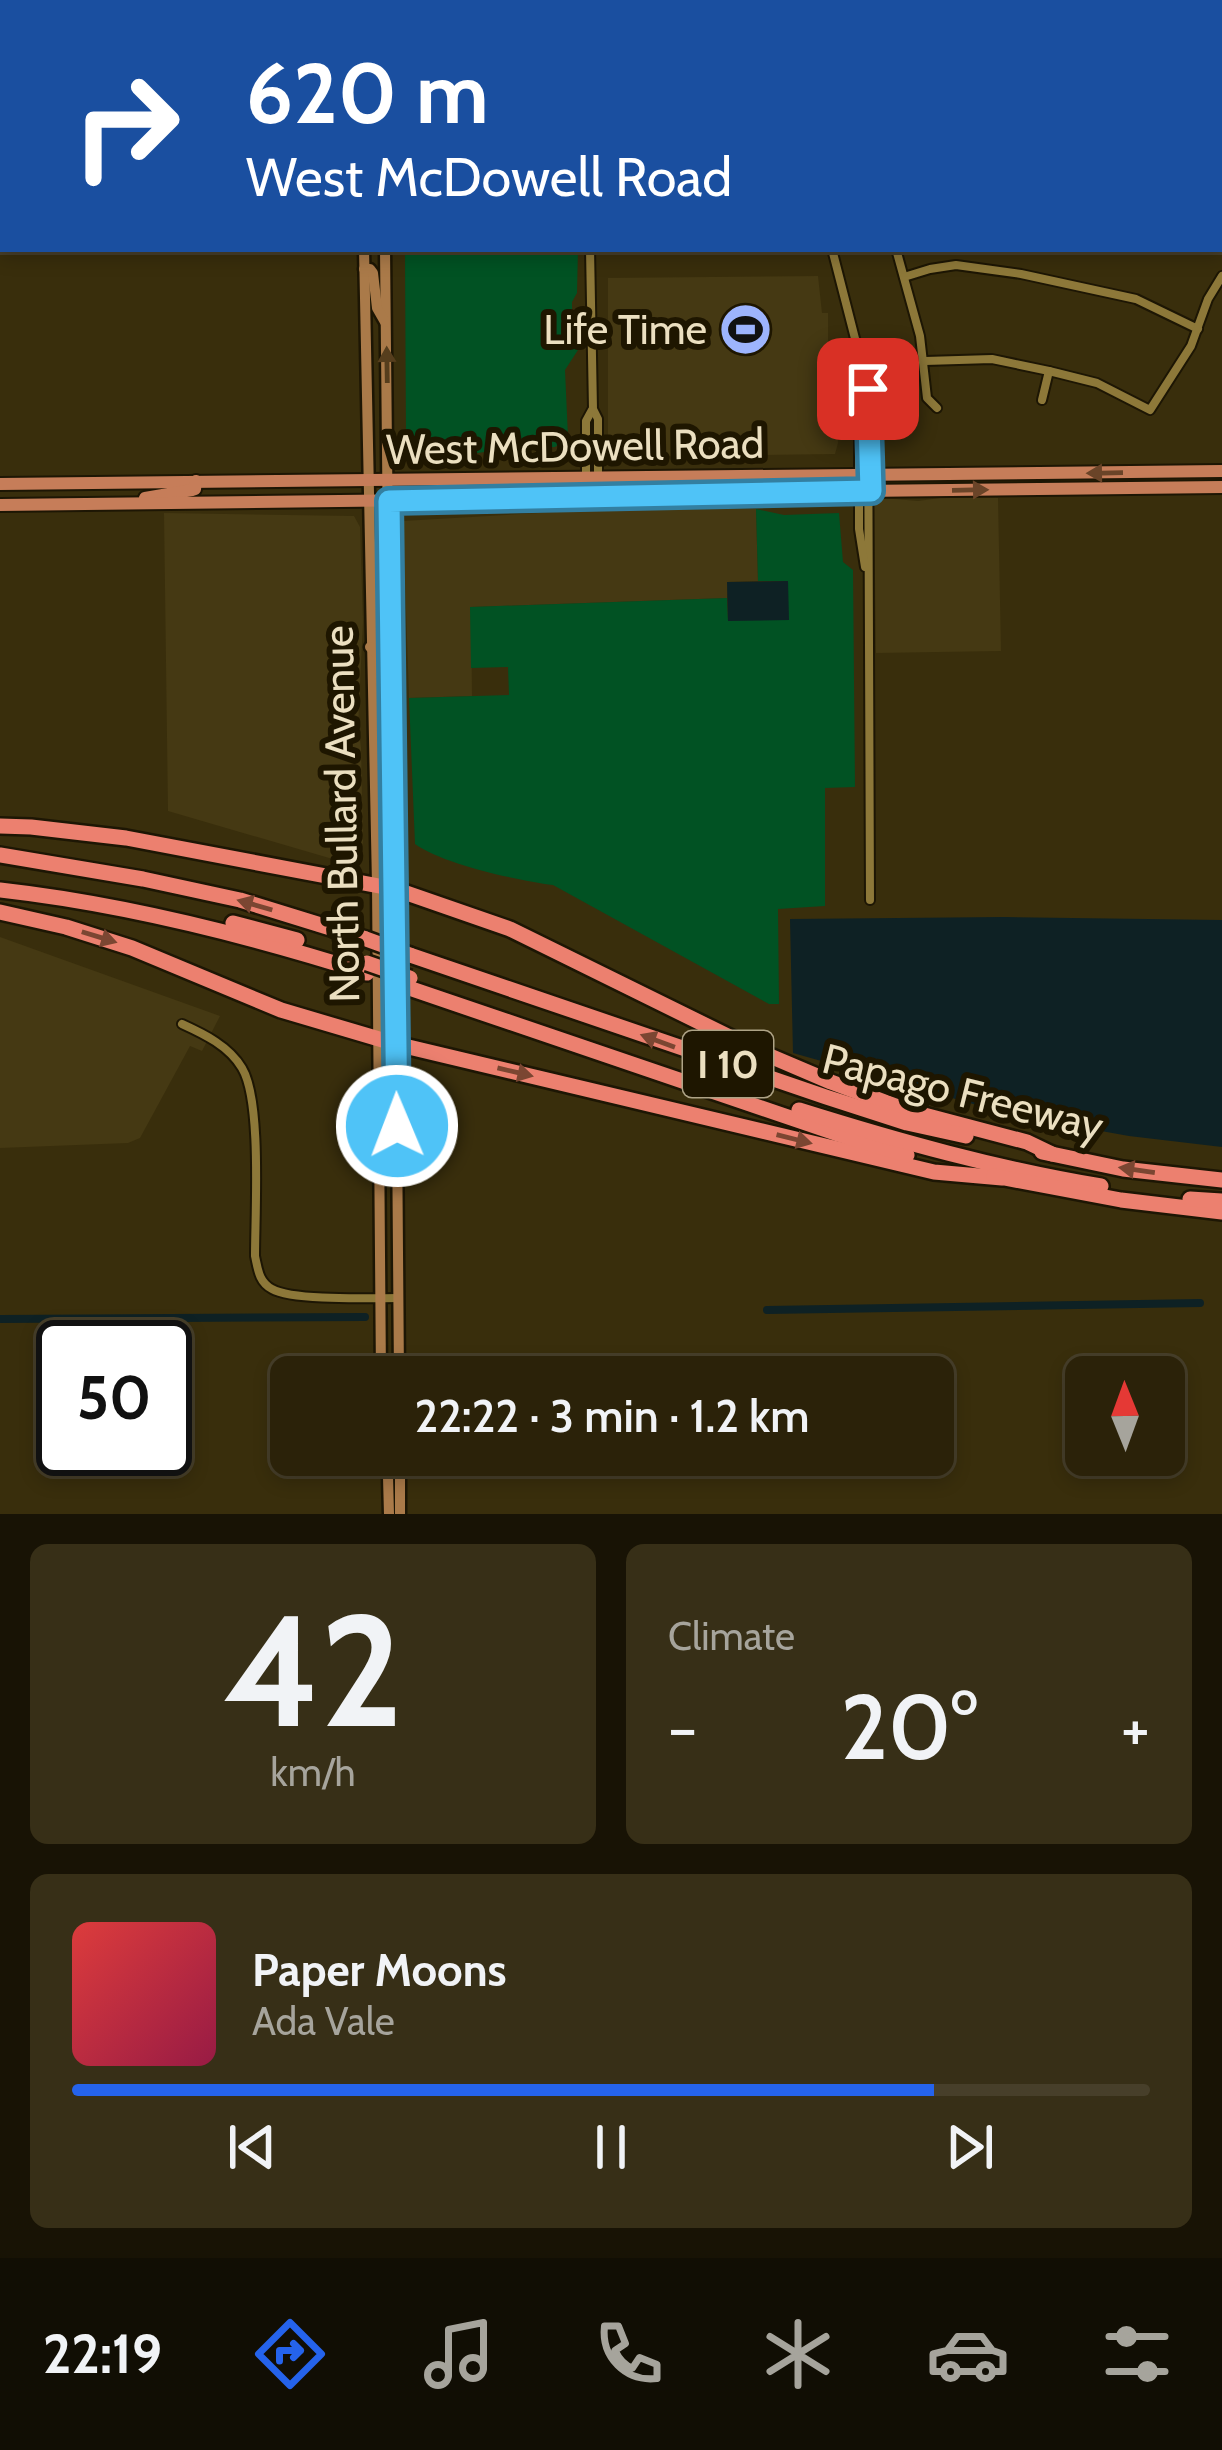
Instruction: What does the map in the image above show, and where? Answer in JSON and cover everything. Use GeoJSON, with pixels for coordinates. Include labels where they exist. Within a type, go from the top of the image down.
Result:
{"type":"FeatureCollection","features":[{"type":"Feature","properties":{"kind":"highway"},"geometry":{"type":"LineString","coordinates":[[0,826],[126,838],[395,889],[509,928],[831,1082],[909,1111],[1028,1142],[1052,1154]]}},
{"type":"Feature","properties":{"kind":"highway","name":"Papago Freeway"},"geometry":{"type":"LineString","coordinates":[[0,856],[240,900],[907,1123],[1123,1169],[1222,1180]]}},
{"type":"Feature","properties":{"kind":"highway"},"geometry":{"type":"LineString","coordinates":[[0,880],[112,896],[267,931],[367,968]]}},
{"type":"Feature","properties":{"kind":"highway","name":"Papago Freeway"},"geometry":{"type":"LineString","coordinates":[[0,890],[183,921],[367,968],[914,1157],[1121,1200],[1222,1212]]}},
{"type":"Feature","properties":{"kind":"highway"},"geometry":{"type":"LineString","coordinates":[[0,912],[132,948],[260,1003],[396,1044],[934,1172],[1002,1178]]}},
{"type":"Feature","properties":{"kind":"highway"},"geometry":{"type":"LineString","coordinates":[[410,983],[915,1147],[1071,1181],[1222,1201]]}},
{"type":"Feature","properties":{"kind":"main road","name":"North Bullard Avenue"},"geometry":{"type":"LineString","coordinates":[[364,252],[381,1356]]}},
{"type":"Feature","properties":{"kind":"main road","name":"North Bullard Avenue"},"geometry":{"type":"LineString","coordinates":[[381,252],[389,481],[399,1356]]}},
{"type":"Feature","properties":{"kind":"main road"},"geometry":{"type":"LineString","coordinates":[[364,268],[374,273],[376,308],[386,324]]}},
{"type":"Feature","properties":{"kind":"main road","name":"West McDowell Road"},"geometry":{"type":"LineString","coordinates":[[0,484],[1222,471]]}},
{"type":"Feature","properties":{"kind":"main road"},"geometry":{"type":"LineString","coordinates":[[132,502],[192,490],[196,481]]}},
{"type":"Feature","properties":{"kind":"main road"},"geometry":{"type":"LineString","coordinates":[[24,484],[24,504]]}},
{"type":"Feature","properties":{"kind":"main road","name":"West McDowell Road"},"geometry":{"type":"LineString","coordinates":[[0,505],[1222,487]]}},
{"type":"Feature","properties":{"kind":"main road"},"geometry":{"type":"LineString","coordinates":[[370,647],[379,656],[384,740],[392,757]]}},
{"type":"Feature","properties":{"kind":"main road"},"geometry":{"type":"LineString","coordinates":[[383,1476],[385,1514]]}},
{"type":"Feature","properties":{"kind":"main road"},"geometry":{"type":"LineString","coordinates":[[400,1476],[400,1514]]}},
{"type":"Feature","properties":{"kind":"street"},"geometry":{"type":"LineString","coordinates":[[590,252],[593,409],[598,419],[592,498]]}},
{"type":"Feature","properties":{"kind":"street"},"geometry":{"type":"LineString","coordinates":[[833,252],[868,389],[860,544],[867,574],[870,901]]}},
{"type":"Feature","properties":{"kind":"street"},"geometry":{"type":"LineString","coordinates":[[897,252],[925,361],[927,398],[937,408]]}},
{"type":"Feature","properties":{"kind":"street"},"geometry":{"type":"LineString","coordinates":[[904,277],[956,266],[1021,274],[1136,299],[1198,329]]}},
{"type":"Feature","properties":{"kind":"street"},"geometry":{"type":"LineString","coordinates":[[925,361],[992,359],[1049,371],[1096,383],[1150,410],[1192,346],[1208,299],[1222,276]]}},
{"type":"Feature","properties":{"kind":"street"},"geometry":{"type":"LineString","coordinates":[[1042,400],[1049,371]]}},
{"type":"Feature","properties":{"kind":"street"},"geometry":{"type":"LineString","coordinates":[[182,1024],[234,1056],[249,1083],[254,1109],[255,1256],[266,1286],[275,1292],[343,1299],[398,1298]]}},
{"type":"Feature","properties":{"kind":"shaded area"},"geometry":{"type":"Polygon","coordinates":[[[818,276],[822,313],[828,313],[828,352],[836,362],[835,454],[608,457],[608,278],[818,276]]]}},
{"type":"Feature","properties":{"kind":"shaded area"},"geometry":{"type":"Polygon","coordinates":[[[883,498],[998,498],[1001,651],[876,653],[874,504],[883,498]]]}},
{"type":"Feature","properties":{"kind":"shaded area"},"geometry":{"type":"Polygon","coordinates":[[[659,506],[756,509],[758,581],[728,582],[727,598],[471,607],[472,696],[409,698],[403,521],[659,506]]]}},
{"type":"Feature","properties":{"kind":"shaded area"},"geometry":{"type":"Polygon","coordinates":[[[164,513],[354,516],[360,527],[363,622],[358,727],[360,863],[168,811],[164,513]]]}},
{"type":"Feature","properties":{"kind":"shaded area"},"geometry":{"type":"Polygon","coordinates":[[[0,937],[220,1016],[202,1051],[190,1046],[140,1138],[128,1143],[0,1148],[0,937]]]}},
{"type":"Feature","properties":{"kind":"green space"},"geometry":{"type":"Polygon","coordinates":[[[405,252],[578,252],[572,324],[577,328],[578,350],[565,370],[568,437],[555,447],[456,456],[437,455],[406,439],[405,252]]]}},
{"type":"Feature","properties":{"kind":"green space"},"geometry":{"type":"Polygon","coordinates":[[[756,509],[784,515],[839,513],[843,562],[853,570],[855,787],[825,788],[825,906],[778,909],[779,1004],[769,1004],[553,885],[462,865],[415,844],[409,698],[509,695],[508,667],[471,668],[470,607],[727,598],[728,621],[788,581],[758,581],[756,509]]]}},
{"type":"Feature","properties":{"kind":"water"},"geometry":{"type":"Polygon","coordinates":[[[788,581],[789,620],[728,621],[727,582],[788,581]]]}},
{"type":"Feature","properties":{"kind":"water"},"geometry":{"type":"Polygon","coordinates":[[[790,919],[1222,920],[1222,1147],[1012,1115],[793,1053],[790,919]]]}},
{"type":"Feature","properties":{"kind":"waterway"},"geometry":{"type":"LineString","coordinates":[[767,1310],[1200,1303]]}},
{"type":"Feature","properties":{"kind":"waterway"},"geometry":{"type":"LineString","coordinates":[[0,1319],[365,1317]]}},
{"type":"Feature","properties":{"kind":"place","name":"Life Time"},"geometry":{"type":"Point","coordinates":[746,329]}},
{"type":"Feature","properties":{"kind":"route"},"geometry":{"type":"LineString","coordinates":[[397,1126],[389,501],[871,491],[868,389]]}}]}
